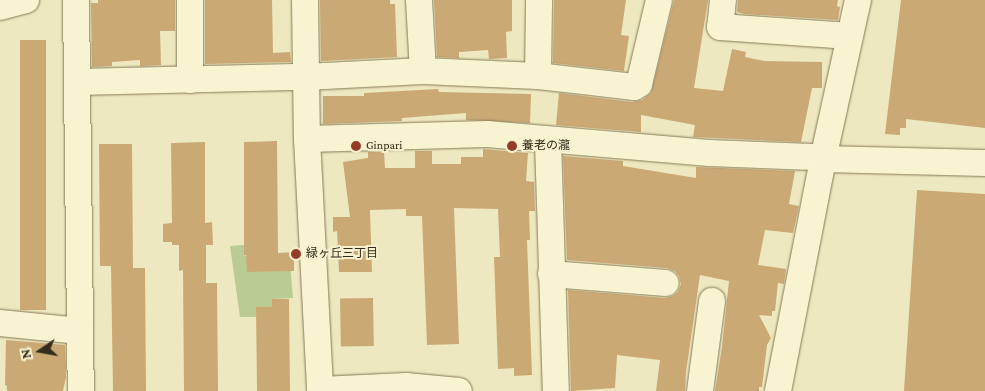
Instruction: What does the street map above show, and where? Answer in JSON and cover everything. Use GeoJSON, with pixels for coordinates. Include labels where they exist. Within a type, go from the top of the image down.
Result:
{"type":"FeatureCollection","features":[{"type":"Feature","properties":{"kind":"street"},"geometry":{"type":"LineString","coordinates":[[0,7],[26,0]]}},
{"type":"Feature","properties":{"kind":"street"},"geometry":{"type":"LineString","coordinates":[[76,0],[81,391]]}},
{"type":"Feature","properties":{"kind":"street"},"geometry":{"type":"LineString","coordinates":[[190,0],[190,80]]}},
{"type":"Feature","properties":{"kind":"street"},"geometry":{"type":"LineString","coordinates":[[305,0],[307,140],[320,390],[406,386],[459,391]]}},
{"type":"Feature","properties":{"kind":"street"},"geometry":{"type":"LineString","coordinates":[[419,0],[424,71]]}},
{"type":"Feature","properties":{"kind":"street"},"geometry":{"type":"LineString","coordinates":[[538,76],[539,0]]}},
{"type":"Feature","properties":{"kind":"street"},"geometry":{"type":"LineString","coordinates":[[77,82],[305,78],[424,71],[538,76],[634,86],[639,84],[659,0]]}},
{"type":"Feature","properties":{"kind":"street"},"geometry":{"type":"LineString","coordinates":[[723,0],[720,27],[850,36]]}},
{"type":"Feature","properties":{"kind":"street"},"geometry":{"type":"LineString","coordinates":[[778,391],[823,159],[858,0]]}},
{"type":"Feature","properties":{"kind":"street"},"geometry":{"type":"LineString","coordinates":[[307,140],[487,134],[548,141],[709,153],[823,159],[985,163]]}},
{"type":"Feature","properties":{"kind":"street"},"geometry":{"type":"LineString","coordinates":[[548,141],[556,391]]}},
{"type":"Feature","properties":{"kind":"street"},"geometry":{"type":"LineString","coordinates":[[552,274],[666,283]]}},
{"type":"Feature","properties":{"kind":"street"},"geometry":{"type":"LineString","coordinates":[[700,391],[715,312]]}},
{"type":"Feature","properties":{"kind":"street"},"geometry":{"type":"LineString","coordinates":[[0,324],[80,331]]}},
{"type":"Feature","properties":{"kind":"green space"},"geometry":{"type":"Polygon","coordinates":[[[244,245],[245,256],[262,256],[290,263],[293,298],[272,299],[272,307],[256,309],[257,317],[240,317],[230,246],[244,245]]]}},
{"type":"Feature","properties":{"kind":"building"},"geometry":{"type":"Polygon","coordinates":[[[98,0],[175,0],[175,31],[160,31],[161,65],[140,66],[140,60],[112,62],[112,66],[92,67],[91,3],[98,3],[98,0]]]}},
{"type":"Feature","properties":{"kind":"building"},"geometry":{"type":"Polygon","coordinates":[[[205,0],[272,0],[273,53],[290,52],[291,62],[205,64],[205,0]]]}},
{"type":"Feature","properties":{"kind":"building"},"geometry":{"type":"Polygon","coordinates":[[[320,0],[390,0],[390,4],[395,4],[397,57],[321,61],[320,0]]]}},
{"type":"Feature","properties":{"kind":"building"},"geometry":{"type":"Polygon","coordinates":[[[434,0],[512,0],[512,31],[506,32],[507,58],[489,59],[488,50],[459,52],[459,58],[437,57],[434,0]]]}},
{"type":"Feature","properties":{"kind":"building"},"geometry":{"type":"Polygon","coordinates":[[[554,0],[626,0],[621,35],[629,36],[624,71],[553,63],[554,0]]]}},
{"type":"Feature","properties":{"kind":"building"},"geometry":{"type":"Polygon","coordinates":[[[674,0],[708,0],[694,88],[723,91],[732,49],[746,52],[745,57],[764,61],[822,62],[822,88],[812,88],[801,142],[693,137],[695,125],[641,115],[641,132],[556,125],[559,93],[632,102],[642,100],[651,93],[674,0]]]}},
{"type":"Feature","properties":{"kind":"building"},"geometry":{"type":"Polygon","coordinates":[[[738,0],[838,0],[837,6],[840,7],[838,20],[745,14],[737,12],[738,0]]]}},
{"type":"Feature","properties":{"kind":"building"},"geometry":{"type":"Polygon","coordinates":[[[901,0],[985,0],[985,128],[906,119],[906,128],[900,128],[900,135],[885,134],[901,0]]]}},
{"type":"Feature","properties":{"kind":"building"},"geometry":{"type":"Polygon","coordinates":[[[20,40],[46,40],[46,310],[20,310],[20,40]]]}},
{"type":"Feature","properties":{"kind":"building"},"geometry":{"type":"Polygon","coordinates":[[[438,89],[439,92],[531,94],[530,123],[466,120],[466,113],[402,118],[402,121],[323,124],[323,96],[364,96],[364,93],[438,89]]]}},
{"type":"Feature","properties":{"kind":"building"},"geometry":{"type":"Polygon","coordinates":[[[277,141],[278,253],[294,252],[294,271],[247,272],[246,255],[244,255],[244,142],[277,141]]]}},
{"type":"Feature","properties":{"kind":"building"},"geometry":{"type":"Polygon","coordinates":[[[205,142],[205,223],[212,222],[213,245],[206,245],[206,283],[217,283],[218,391],[184,391],[183,270],[179,271],[179,245],[172,245],[172,242],[163,242],[163,224],[172,223],[171,143],[205,142]]]}},
{"type":"Feature","properties":{"kind":"building"},"geometry":{"type":"Polygon","coordinates":[[[99,144],[132,144],[133,268],[145,268],[146,391],[113,391],[111,266],[100,266],[99,144]]]}},
{"type":"Feature","properties":{"kind":"building"},"geometry":{"type":"Polygon","coordinates":[[[483,149],[528,153],[526,181],[534,182],[535,211],[529,211],[530,240],[527,240],[532,375],[514,376],[514,368],[498,369],[494,257],[500,257],[498,209],[454,208],[459,344],[427,345],[422,216],[406,216],[406,209],[370,210],[372,272],[339,272],[337,231],[333,232],[333,217],[350,217],[343,162],[368,158],[368,152],[384,152],[385,168],[415,168],[415,151],[432,151],[432,164],[461,164],[461,157],[483,157],[483,149]]]}},
{"type":"Feature","properties":{"kind":"building"},"geometry":{"type":"Polygon","coordinates":[[[563,156],[623,161],[623,166],[696,178],[696,167],[795,171],[789,204],[799,206],[793,233],[765,230],[758,265],[786,269],[784,284],[778,283],[775,311],[772,311],[772,316],[759,315],[771,338],[767,345],[762,387],[759,387],[759,391],[715,391],[729,281],[700,275],[685,391],[656,391],[660,360],[617,355],[615,388],[571,391],[568,290],[665,298],[673,296],[678,292],[681,284],[679,276],[675,271],[667,268],[567,260],[563,156]]]}},
{"type":"Feature","properties":{"kind":"building"},"geometry":{"type":"Polygon","coordinates":[[[917,190],[985,194],[985,391],[904,391],[917,190]]]}},
{"type":"Feature","properties":{"kind":"building"},"geometry":{"type":"Polygon","coordinates":[[[373,298],[374,346],[341,347],[340,299],[373,298]]]}},
{"type":"Feature","properties":{"kind":"building"},"geometry":{"type":"Polygon","coordinates":[[[272,299],[289,299],[290,391],[257,391],[256,307],[272,307],[272,299]]]}},
{"type":"Feature","properties":{"kind":"building"},"geometry":{"type":"Polygon","coordinates":[[[6,340],[65,345],[66,377],[63,391],[7,391],[7,386],[5,385],[6,340]]]}},
{"type":"Feature","properties":{"kind":"place","name":"Ginpari"},"geometry":{"type":"Point","coordinates":[356,146]}},
{"type":"Feature","properties":{"kind":"place","name":"養老の瀧"},"geometry":{"type":"Point","coordinates":[512,146]}},
{"type":"Feature","properties":{"kind":"place","name":"緑ヶ丘三丁目"},"geometry":{"type":"Point","coordinates":[296,254]}}]}
